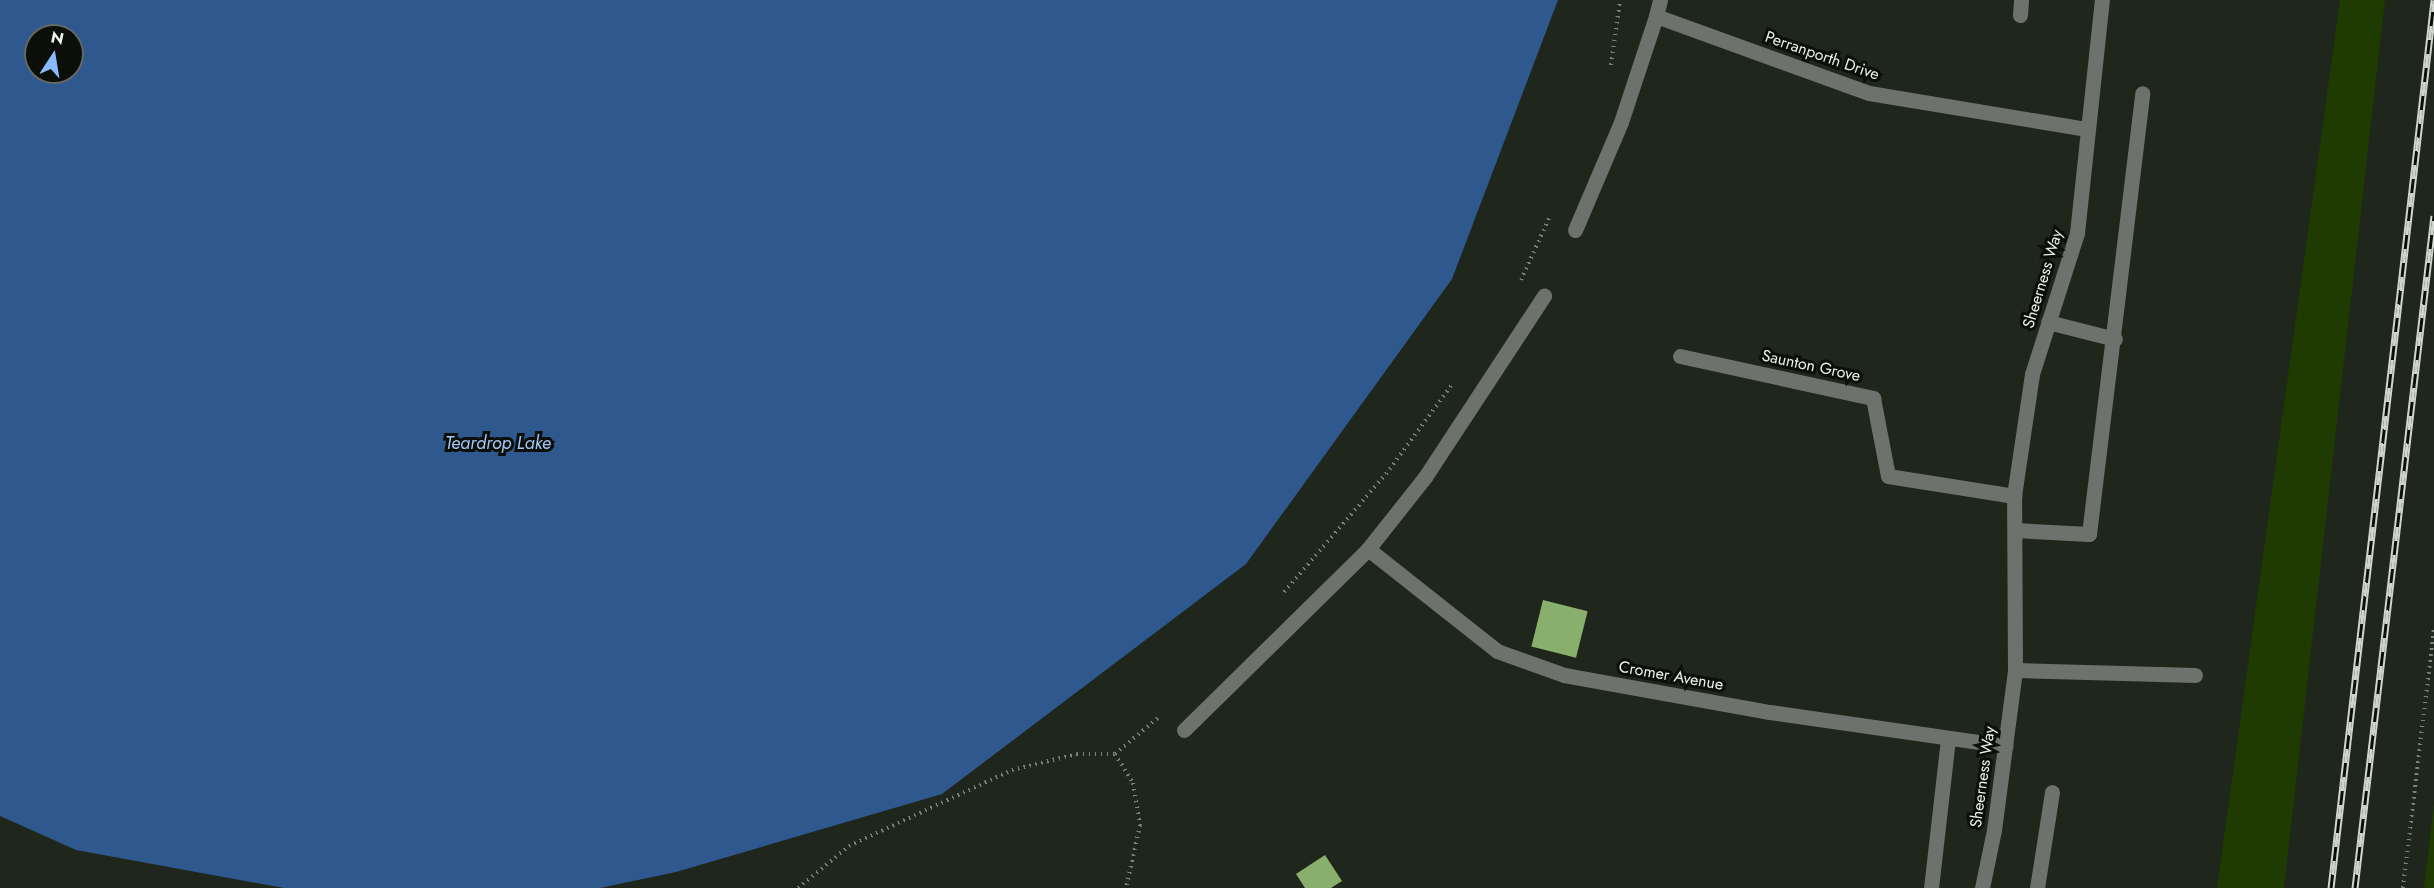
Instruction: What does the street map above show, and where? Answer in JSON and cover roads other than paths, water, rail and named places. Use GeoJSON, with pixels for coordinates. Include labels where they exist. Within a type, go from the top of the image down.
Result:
{"type":"FeatureCollection","features":[{"type":"Feature","properties":{"kind":"street"},"geometry":{"type":"LineString","coordinates":[[1575,230],[1621,122],[1660,0]]}},
{"type":"Feature","properties":{"kind":"street","name":"Sheerness Way"},"geometry":{"type":"LineString","coordinates":[[1982,888],[2006,746],[2015,670],[2014,496],[2032,374],[2077,233],[2102,0]]}},
{"type":"Feature","properties":{"kind":"street","name":"Perranporth Drive"},"geometry":{"type":"LineString","coordinates":[[1656,16],[1869,93],[2087,129]]}},
{"type":"Feature","properties":{"kind":"street"},"geometry":{"type":"LineString","coordinates":[[2015,530],[2089,534],[2115,339],[2142,93]]}},
{"type":"Feature","properties":{"kind":"street"},"geometry":{"type":"LineString","coordinates":[[1184,730],[1368,549],[1425,477],[1544,296]]}},
{"type":"Feature","properties":{"kind":"street"},"geometry":{"type":"LineString","coordinates":[[2048,322],[2115,339]]}},
{"type":"Feature","properties":{"kind":"street","name":"Saunton Grove"},"geometry":{"type":"LineString","coordinates":[[1680,356],[1873,398],[1888,476],[2014,496]]}},
{"type":"Feature","properties":{"kind":"street","name":"Cromer Avenue"},"geometry":{"type":"LineString","coordinates":[[1368,549],[1497,651],[1564,675],[1770,712],[2006,746]]}},
{"type":"Feature","properties":{"kind":"street"},"geometry":{"type":"LineString","coordinates":[[2015,670],[2195,675]]}},
{"type":"Feature","properties":{"kind":"street"},"geometry":{"type":"LineString","coordinates":[[1931,888],[1948,738]]}},
{"type":"Feature","properties":{"kind":"street"},"geometry":{"type":"LineString","coordinates":[[2037,888],[2052,792]]}},
{"type":"Feature","properties":{"kind":"water","name":"Teardrop Lake"},"geometry":{"type":"Polygon","coordinates":[[[0,0],[1558,0],[1452,279],[1246,564],[942,794],[676,872],[600,888],[284,888],[76,850],[0,816],[0,0]]]}},
{"type":"Feature","properties":{"kind":"railway"},"geometry":{"type":"LineString","coordinates":[[2331,888],[2434,0]]}},
{"type":"Feature","properties":{"kind":"railway"},"geometry":{"type":"LineString","coordinates":[[2355,888],[2434,216]]}}]}
